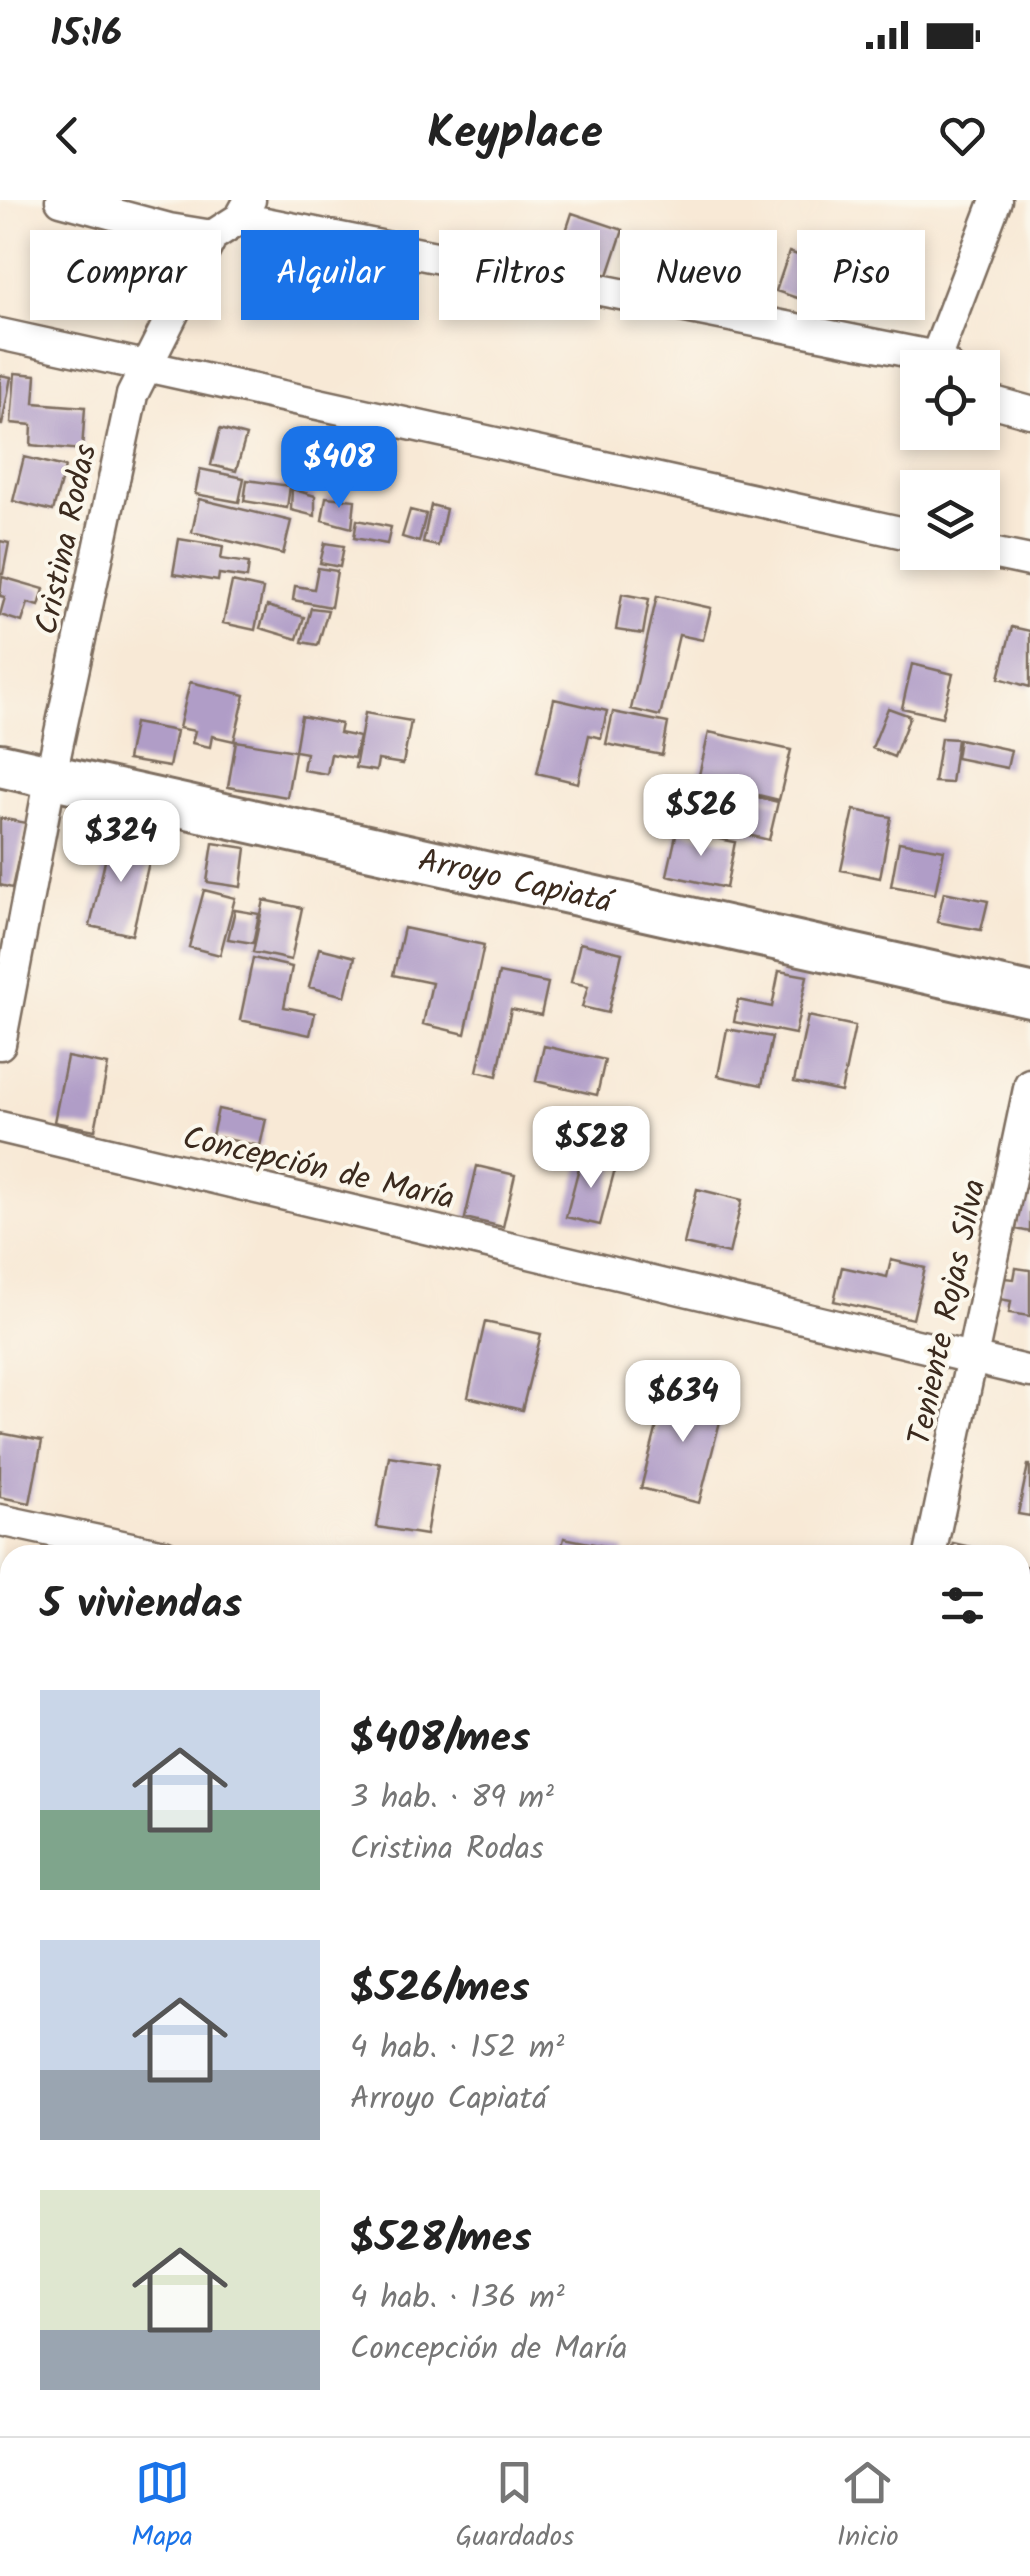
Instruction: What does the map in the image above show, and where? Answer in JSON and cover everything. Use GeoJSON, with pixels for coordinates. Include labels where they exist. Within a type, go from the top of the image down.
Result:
{"type":"FeatureCollection","features":[{"type":"Feature","properties":{"kind":"street"},"geometry":{"type":"LineString","coordinates":[[61,200],[175,230]]}},
{"type":"Feature","properties":{"kind":"street"},"geometry":{"type":"LineString","coordinates":[[947,350],[996,200]]}},
{"type":"Feature","properties":{"kind":"street"},"geometry":{"type":"LineString","coordinates":[[245,209],[900,353]]}},
{"type":"Feature","properties":{"kind":"street","name":"Cristina Rodas"},"geometry":{"type":"LineString","coordinates":[[219,230],[245,209]]}},
{"type":"Feature","properties":{"kind":"street","name":"Cristina Rodas"},"geometry":{"type":"LineString","coordinates":[[0,1044],[51,775],[132,395],[168,320]]}},
{"type":"Feature","properties":{"kind":"street"},"geometry":{"type":"LineString","coordinates":[[0,334],[900,532]]}},
{"type":"Feature","properties":{"kind":"street"},"geometry":{"type":"LineString","coordinates":[[1000,404],[1030,412]]}},
{"type":"Feature","properties":{"kind":"street"},"geometry":{"type":"LineString","coordinates":[[1000,555],[1030,561]]}},
{"type":"Feature","properties":{"kind":"street","name":"Arroyo Capiatá"},"geometry":{"type":"LineString","coordinates":[[0,764],[1030,995]]}},
{"type":"Feature","properties":{"kind":"street","name":"Teniente Rojas Silva"},"geometry":{"type":"LineString","coordinates":[[932,1545],[1030,1084]]}},
{"type":"Feature","properties":{"kind":"street","name":"Concepción de María"},"geometry":{"type":"LineString","coordinates":[[0,1127],[1030,1372]]}},
{"type":"Feature","properties":{"kind":"street"},"geometry":{"type":"LineString","coordinates":[[0,1520],[117,1545]]}},
{"type":"Feature","properties":{"kind":"building"},"geometry":{"type":"Polygon","coordinates":[[[572,213],[623,230],[608,275],[600,272],[600,230],[566,230],[572,213]]]}},
{"type":"Feature","properties":{"kind":"building"},"geometry":{"type":"Polygon","coordinates":[[[789,252],[797,255],[797,298],[777,288],[789,252]]]}},
{"type":"Feature","properties":{"kind":"building"},"geometry":{"type":"Polygon","coordinates":[[[15,373],[36,375],[34,403],[85,407],[82,450],[31,445],[32,425],[11,423],[15,373]]]}},
{"type":"Feature","properties":{"kind":"building"},"geometry":{"type":"Polygon","coordinates":[[[0,375],[11,377],[2,425],[0,425],[0,375]]]}},
{"type":"Feature","properties":{"kind":"building"},"geometry":{"type":"Polygon","coordinates":[[[220,429],[246,436],[236,471],[211,465],[220,429]]]}},
{"type":"Feature","properties":{"kind":"building"},"geometry":{"type":"Polygon","coordinates":[[[24,457],[65,467],[53,511],[13,501],[24,457]]]}},
{"type":"Feature","properties":{"kind":"building"},"geometry":{"type":"Polygon","coordinates":[[[200,469],[244,478],[239,502],[195,494],[200,469]]]}},
{"type":"Feature","properties":{"kind":"building"},"geometry":{"type":"Polygon","coordinates":[[[247,480],[290,486],[287,508],[244,501],[247,480]]]}},
{"type":"Feature","properties":{"kind":"building"},"geometry":{"type":"Polygon","coordinates":[[[292,489],[315,496],[315,516],[291,510],[292,489]]]}},
{"type":"Feature","properties":{"kind":"building"},"geometry":{"type":"Polygon","coordinates":[[[326,497],[355,500],[352,528],[322,520],[326,497]]]}},
{"type":"Feature","properties":{"kind":"building"},"geometry":{"type":"Polygon","coordinates":[[[199,499],[291,521],[283,554],[192,532],[199,499]]]}},
{"type":"Feature","properties":{"kind":"building"},"geometry":{"type":"Polygon","coordinates":[[[431,505],[446,509],[438,546],[423,543],[431,505]]]}},
{"type":"Feature","properties":{"kind":"building"},"geometry":{"type":"Polygon","coordinates":[[[410,510],[426,514],[419,542],[402,537],[410,510]]]}},
{"type":"Feature","properties":{"kind":"building"},"geometry":{"type":"Polygon","coordinates":[[[357,520],[391,527],[387,544],[354,538],[357,520]]]}},
{"type":"Feature","properties":{"kind":"building"},"geometry":{"type":"Polygon","coordinates":[[[179,539],[223,546],[221,559],[249,563],[247,578],[219,574],[218,581],[173,574],[179,539]]]}},
{"type":"Feature","properties":{"kind":"building"},"geometry":{"type":"Polygon","coordinates":[[[0,541],[9,543],[3,574],[0,574],[0,541]]]}},
{"type":"Feature","properties":{"kind":"building"},"geometry":{"type":"Polygon","coordinates":[[[325,543],[344,546],[340,567],[320,563],[325,543]]]}},
{"type":"Feature","properties":{"kind":"building"},"geometry":{"type":"Polygon","coordinates":[[[318,568],[337,571],[331,607],[293,600],[295,586],[314,589],[318,568]]]}},
{"type":"Feature","properties":{"kind":"building"},"geometry":{"type":"Polygon","coordinates":[[[2,577],[44,589],[39,606],[28,603],[22,622],[0,615],[5,597],[0,596],[2,577]]]}},
{"type":"Feature","properties":{"kind":"building"},"geometry":{"type":"Polygon","coordinates":[[[232,582],[263,589],[255,630],[223,623],[232,582]]]}},
{"type":"Feature","properties":{"kind":"building"},"geometry":{"type":"Polygon","coordinates":[[[622,594],[649,599],[643,634],[616,630],[622,594]]]}},
{"type":"Feature","properties":{"kind":"building"},"geometry":{"type":"Polygon","coordinates":[[[657,596],[711,608],[703,640],[679,635],[660,716],[631,709],[657,596]]]}},
{"type":"Feature","properties":{"kind":"building"},"geometry":{"type":"Polygon","coordinates":[[[267,606],[304,617],[297,639],[260,628],[267,606]]]}},
{"type":"Feature","properties":{"kind":"building"},"geometry":{"type":"Polygon","coordinates":[[[311,608],[328,610],[318,645],[302,642],[311,608]]]}},
{"type":"Feature","properties":{"kind":"building"},"geometry":{"type":"Polygon","coordinates":[[[1012,627],[1030,631],[1030,687],[999,678],[1012,627]]]}},
{"type":"Feature","properties":{"kind":"building"},"geometry":{"type":"Polygon","coordinates":[[[912,664],[953,674],[942,717],[902,708],[912,664]]]}},
{"type":"Feature","properties":{"kind":"building"},"geometry":{"type":"Polygon","coordinates":[[[190,682],[245,695],[234,741],[212,736],[210,747],[192,743],[195,731],[179,728],[190,682]]]}},
{"type":"Feature","properties":{"kind":"building"},"geometry":{"type":"Polygon","coordinates":[[[554,699],[607,711],[601,738],[589,735],[578,783],[537,773],[554,699]]]}},
{"type":"Feature","properties":{"kind":"building"},"geometry":{"type":"Polygon","coordinates":[[[888,708],[910,716],[894,757],[872,748],[888,708]]]}},
{"type":"Feature","properties":{"kind":"building"},"geometry":{"type":"Polygon","coordinates":[[[613,712],[668,723],[662,755],[606,744],[613,712]]]}},
{"type":"Feature","properties":{"kind":"building"},"geometry":{"type":"Polygon","coordinates":[[[365,713],[411,721],[403,764],[378,760],[376,771],[355,768],[365,713]]]}},
{"type":"Feature","properties":{"kind":"building"},"geometry":{"type":"Polygon","coordinates":[[[301,716],[341,724],[339,733],[359,737],[354,758],[331,754],[327,774],[303,770],[306,753],[295,751],[301,716]]]}},
{"type":"Feature","properties":{"kind":"building"},"geometry":{"type":"Polygon","coordinates":[[[134,723],[176,731],[169,767],[127,760],[134,723]]]}},
{"type":"Feature","properties":{"kind":"building"},"geometry":{"type":"Polygon","coordinates":[[[709,732],[791,750],[779,800],[733,789],[734,783],[699,775],[709,732]]]}},
{"type":"Feature","properties":{"kind":"building"},"geometry":{"type":"Polygon","coordinates":[[[941,738],[957,739],[951,783],[934,782],[941,738]]]}},
{"type":"Feature","properties":{"kind":"building"},"geometry":{"type":"Polygon","coordinates":[[[959,739],[1011,750],[1007,768],[956,758],[959,739]]]}},
{"type":"Feature","properties":{"kind":"building"},"geometry":{"type":"Polygon","coordinates":[[[236,741],[295,751],[287,797],[228,787],[236,741]]]}},
{"type":"Feature","properties":{"kind":"building"},"geometry":{"type":"Polygon","coordinates":[[[711,786],[778,802],[769,840],[702,824],[711,786]]]}},
{"type":"Feature","properties":{"kind":"building"},"geometry":{"type":"Polygon","coordinates":[[[854,810],[891,817],[880,878],[841,870],[854,810]]]}},
{"type":"Feature","properties":{"kind":"building"},"geometry":{"type":"Polygon","coordinates":[[[0,818],[26,823],[12,888],[0,885],[0,818]]]}},
{"type":"Feature","properties":{"kind":"building"},"geometry":{"type":"Polygon","coordinates":[[[677,831],[735,842],[726,888],[667,875],[677,831]]]}},
{"type":"Feature","properties":{"kind":"building"},"geometry":{"type":"Polygon","coordinates":[[[111,835],[153,845],[132,935],[90,926],[111,835]]]}},
{"type":"Feature","properties":{"kind":"building"},"geometry":{"type":"Polygon","coordinates":[[[899,842],[944,850],[935,894],[891,886],[899,842]]]}},
{"type":"Feature","properties":{"kind":"building"},"geometry":{"type":"Polygon","coordinates":[[[213,843],[246,848],[241,887],[207,882],[213,843]]]}},
{"type":"Feature","properties":{"kind":"building"},"geometry":{"type":"Polygon","coordinates":[[[204,890],[235,898],[220,955],[189,947],[204,890]]]}},
{"type":"Feature","properties":{"kind":"building"},"geometry":{"type":"Polygon","coordinates":[[[944,892],[988,901],[981,930],[937,922],[944,892]]]}},
{"type":"Feature","properties":{"kind":"building"},"geometry":{"type":"Polygon","coordinates":[[[264,900],[302,908],[291,960],[253,952],[264,900]]]}},
{"type":"Feature","properties":{"kind":"building"},"geometry":{"type":"Polygon","coordinates":[[[235,910],[259,914],[253,943],[228,939],[235,910]]]}},
{"type":"Feature","properties":{"kind":"building"},"geometry":{"type":"Polygon","coordinates":[[[404,928],[484,945],[465,1034],[423,1024],[432,983],[393,975],[404,928]]]}},
{"type":"Feature","properties":{"kind":"building"},"geometry":{"type":"Polygon","coordinates":[[[580,943],[622,953],[608,1013],[582,1007],[588,986],[571,982],[580,943]]]}},
{"type":"Feature","properties":{"kind":"building"},"geometry":{"type":"Polygon","coordinates":[[[319,948],[355,957],[345,996],[309,987],[319,948]]]}},
{"type":"Feature","properties":{"kind":"building"},"geometry":{"type":"Polygon","coordinates":[[[253,958],[292,967],[284,1007],[315,1013],[310,1035],[240,1020],[253,958]]]}},
{"type":"Feature","properties":{"kind":"building"},"geometry":{"type":"Polygon","coordinates":[[[779,971],[807,976],[795,1034],[734,1022],[738,1000],[772,1007],[779,971]]]}},
{"type":"Feature","properties":{"kind":"building"},"geometry":{"type":"Polygon","coordinates":[[[499,973],[548,983],[541,1015],[511,1009],[497,1076],[477,1071],[499,973]]]}},
{"type":"Feature","properties":{"kind":"building"},"geometry":{"type":"Polygon","coordinates":[[[808,1016],[855,1026],[841,1092],[794,1082],[808,1016]]]}},
{"type":"Feature","properties":{"kind":"building"},"geometry":{"type":"Polygon","coordinates":[[[727,1029],[772,1037],[762,1085],[718,1076],[727,1029]]]}},
{"type":"Feature","properties":{"kind":"building"},"geometry":{"type":"Polygon","coordinates":[[[544,1046],[605,1060],[597,1095],[536,1081],[544,1046]]]}},
{"type":"Feature","properties":{"kind":"building"},"geometry":{"type":"Polygon","coordinates":[[[67,1057],[108,1065],[95,1130],[54,1122],[67,1057]]]}},
{"type":"Feature","properties":{"kind":"building"},"geometry":{"type":"Polygon","coordinates":[[[218,1109],[266,1119],[260,1146],[212,1136],[218,1109]]]}},
{"type":"Feature","properties":{"kind":"building"},"geometry":{"type":"Polygon","coordinates":[[[582,1156],[616,1165],[600,1225],[566,1217],[582,1156]]]}},
{"type":"Feature","properties":{"kind":"building"},"geometry":{"type":"Polygon","coordinates":[[[477,1166],[515,1175],[503,1227],[465,1218],[477,1166]]]}},
{"type":"Feature","properties":{"kind":"building"},"geometry":{"type":"Polygon","coordinates":[[[1024,1188],[1030,1189],[1030,1232],[1016,1229],[1024,1188]]]}},
{"type":"Feature","properties":{"kind":"building"},"geometry":{"type":"Polygon","coordinates":[[[697,1189],[742,1200],[729,1254],[684,1244],[697,1189]]]}},
{"type":"Feature","properties":{"kind":"building"},"geometry":{"type":"Polygon","coordinates":[[[891,1260],[925,1268],[913,1319],[834,1301],[842,1267],[887,1277],[891,1260]]]}},
{"type":"Feature","properties":{"kind":"building"},"geometry":{"type":"Polygon","coordinates":[[[1016,1268],[1030,1270],[1030,1316],[1009,1313],[1011,1301],[1000,1299],[1004,1278],[1014,1279],[1016,1268]]]}},
{"type":"Feature","properties":{"kind":"building"},"geometry":{"type":"Polygon","coordinates":[[[485,1322],[541,1334],[522,1410],[468,1397],[485,1322]]]}},
{"type":"Feature","properties":{"kind":"building"},"geometry":{"type":"Polygon","coordinates":[[[667,1387],[725,1402],[699,1503],[641,1488],[667,1387]]]}},
{"type":"Feature","properties":{"kind":"building"},"geometry":{"type":"Polygon","coordinates":[[[0,1433],[42,1441],[30,1503],[0,1497],[0,1433]]]}},
{"type":"Feature","properties":{"kind":"building"},"geometry":{"type":"Polygon","coordinates":[[[389,1456],[438,1464],[426,1535],[377,1527],[389,1456]]]}},
{"type":"Feature","properties":{"kind":"building"},"geometry":{"type":"Polygon","coordinates":[[[1030,1465],[1030,1516],[1018,1514],[1030,1465]]]}},
{"type":"Feature","properties":{"kind":"building"},"geometry":{"type":"Polygon","coordinates":[[[564,1538],[599,1545],[562,1545],[564,1538]]]}}]}
